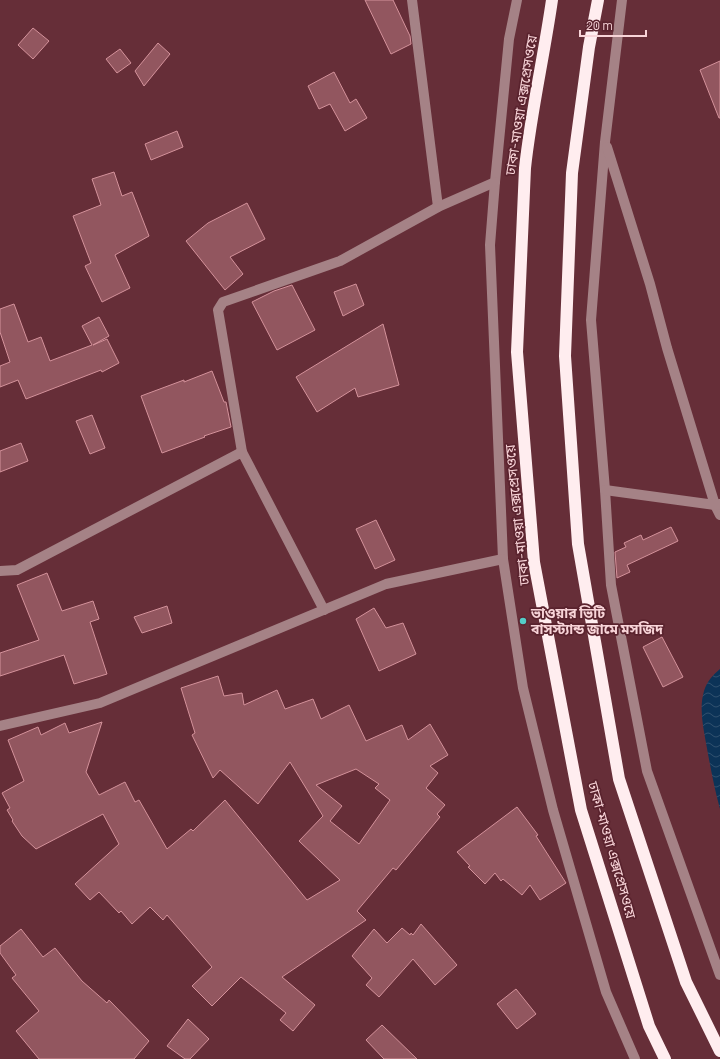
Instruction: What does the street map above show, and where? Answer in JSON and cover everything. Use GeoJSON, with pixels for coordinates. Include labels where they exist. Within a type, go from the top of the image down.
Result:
{"type":"FeatureCollection","features":[{"type":"Feature","properties":{"kind":"highway","name":"ঢাকা-মাওয়া এক্সপ্রেসওয়ে"},"geometry":{"type":"LineString","coordinates":[[552,0],[528,139],[525,168],[517,352],[534,562],[581,810],[649,1026],[665,1059]]}},
{"type":"Feature","properties":{"kind":"highway","name":"ঢাকা-মাওয়া এক্সপ্রেসওয়ে"},"geometry":{"type":"LineString","coordinates":[[598,0],[589,47],[572,173],[566,356],[578,544],[619,780],[686,982],[720,1051]]}},
{"type":"Feature","properties":{"kind":"street"},"geometry":{"type":"LineString","coordinates":[[412,0],[438,207]]}},
{"type":"Feature","properties":{"kind":"street"},"geometry":{"type":"LineString","coordinates":[[517,0],[509,39],[490,245],[503,558],[523,688],[553,810],[606,992],[635,1059]]}},
{"type":"Feature","properties":{"kind":"street"},"geometry":{"type":"LineString","coordinates":[[622,0],[605,142],[591,320],[611,585],[647,771],[720,975]]}},
{"type":"Feature","properties":{"kind":"street"},"geometry":{"type":"LineString","coordinates":[[605,142],[650,284],[667,348],[720,515]]}},
{"type":"Feature","properties":{"kind":"street"},"geometry":{"type":"LineString","coordinates":[[324,610],[242,452],[218,310],[219,306],[222,302],[340,261],[438,207],[495,182]]}},
{"type":"Feature","properties":{"kind":"street"},"geometry":{"type":"LineString","coordinates":[[0,571],[17,570],[242,452]]}},
{"type":"Feature","properties":{"kind":"street"},"geometry":{"type":"LineString","coordinates":[[605,490],[718,505]]}},
{"type":"Feature","properties":{"kind":"street"},"geometry":{"type":"LineString","coordinates":[[0,726],[100,703],[386,584],[503,558]]}},
{"type":"Feature","properties":{"kind":"water"},"geometry":{"type":"Polygon","coordinates":[[[720,669],[720,809],[709,760],[703,724],[702,704],[705,687],[710,678],[720,669]]]}},
{"type":"Feature","properties":{"kind":"building"},"geometry":{"type":"Polygon","coordinates":[[[365,0],[393,0],[410,36],[411,44],[391,54],[365,0]]]}},
{"type":"Feature","properties":{"kind":"building"},"geometry":{"type":"Polygon","coordinates":[[[33,28],[49,41],[33,59],[18,45],[33,28]]]}},
{"type":"Feature","properties":{"kind":"building"},"geometry":{"type":"Polygon","coordinates":[[[158,43],[170,54],[144,86],[135,71],[158,43]]]}},
{"type":"Feature","properties":{"kind":"building"},"geometry":{"type":"Polygon","coordinates":[[[120,49],[131,63],[117,73],[106,59],[120,49]]]}},
{"type":"Feature","properties":{"kind":"building"},"geometry":{"type":"Polygon","coordinates":[[[720,61],[720,118],[719,118],[700,70],[720,61]]]}},
{"type":"Feature","properties":{"kind":"building"},"geometry":{"type":"Polygon","coordinates":[[[334,72],[350,103],[356,99],[367,118],[345,131],[330,104],[319,109],[308,86],[334,72]]]}},
{"type":"Feature","properties":{"kind":"building"},"geometry":{"type":"Polygon","coordinates":[[[177,131],[183,147],[151,160],[145,144],[177,131]]]}},
{"type":"Feature","properties":{"kind":"building"},"geometry":{"type":"Polygon","coordinates":[[[114,172],[122,196],[132,192],[149,236],[115,255],[130,288],[102,302],[85,266],[91,263],[73,216],[101,205],[92,179],[114,172]]]}},
{"type":"Feature","properties":{"kind":"building"},"geometry":{"type":"Polygon","coordinates":[[[247,203],[265,239],[230,257],[243,274],[225,290],[186,241],[208,223],[247,203]]]}},
{"type":"Feature","properties":{"kind":"building"},"geometry":{"type":"Polygon","coordinates":[[[356,284],[364,305],[343,316],[334,292],[356,284]]]}},
{"type":"Feature","properties":{"kind":"building"},"geometry":{"type":"Polygon","coordinates":[[[292,285],[315,330],[277,350],[252,302],[274,291],[292,285]]]}},
{"type":"Feature","properties":{"kind":"building"},"geometry":{"type":"Polygon","coordinates":[[[14,304],[28,342],[41,337],[50,361],[92,345],[82,326],[99,317],[109,336],[93,345],[107,339],[119,363],[102,372],[101,370],[26,399],[18,380],[0,387],[0,366],[10,362],[0,332],[0,309],[14,304]]]}},
{"type":"Feature","properties":{"kind":"building"},"geometry":{"type":"Polygon","coordinates":[[[383,324],[399,385],[358,397],[355,388],[317,412],[296,377],[383,324]]]}},
{"type":"Feature","properties":{"kind":"building"},"geometry":{"type":"Polygon","coordinates":[[[212,371],[224,402],[226,402],[231,427],[162,453],[141,396],[212,371]]]}},
{"type":"Feature","properties":{"kind":"building"},"geometry":{"type":"Polygon","coordinates":[[[92,415],[105,448],[90,454],[76,421],[92,415]]]}},
{"type":"Feature","properties":{"kind":"building"},"geometry":{"type":"Polygon","coordinates":[[[21,443],[28,461],[0,472],[0,451],[21,443]]]}},
{"type":"Feature","properties":{"kind":"building"},"geometry":{"type":"Polygon","coordinates":[[[376,520],[395,560],[375,569],[356,529],[376,520]]]}},
{"type":"Feature","properties":{"kind":"building"},"geometry":{"type":"Polygon","coordinates":[[[671,527],[678,541],[627,565],[630,572],[617,578],[615,552],[626,547],[624,543],[641,535],[643,540],[671,527]]]}},
{"type":"Feature","properties":{"kind":"building"},"geometry":{"type":"Polygon","coordinates":[[[47,573],[62,611],[93,601],[99,619],[90,622],[107,674],[74,684],[64,655],[0,676],[0,653],[39,640],[17,585],[47,573]]]}},
{"type":"Feature","properties":{"kind":"building"},"geometry":{"type":"Polygon","coordinates":[[[167,606],[172,623],[142,633],[134,617],[167,606]]]}},
{"type":"Feature","properties":{"kind":"building"},"geometry":{"type":"Polygon","coordinates":[[[374,608],[386,628],[403,623],[416,654],[379,671],[356,619],[374,608]]]}},
{"type":"Feature","properties":{"kind":"building"},"geometry":{"type":"Polygon","coordinates":[[[662,637],[683,677],[663,687],[643,647],[662,637]]]}},
{"type":"Feature","properties":{"kind":"building"},"geometry":{"type":"Polygon","coordinates":[[[218,676],[224,696],[242,693],[244,705],[277,690],[285,709],[313,699],[321,719],[349,705],[366,741],[402,725],[408,740],[430,724],[448,755],[430,766],[438,773],[426,788],[445,805],[437,814],[440,817],[396,870],[393,868],[357,911],[366,920],[282,977],[315,1005],[293,1031],[280,1020],[286,1013],[241,977],[212,1006],[192,986],[212,967],[167,915],[163,920],[150,907],[132,924],[121,911],[119,913],[99,892],[90,900],[75,884],[119,844],[103,814],[36,849],[22,836],[7,810],[10,808],[2,793],[24,781],[8,740],[38,727],[41,735],[65,723],[69,733],[102,722],[86,772],[99,795],[125,782],[135,802],[139,800],[167,849],[191,829],[193,831],[225,800],[307,900],[340,880],[299,841],[323,816],[290,762],[258,804],[220,770],[213,778],[192,735],[195,733],[181,688],[218,676]],[[356,769],[316,785],[342,806],[330,821],[359,844],[390,800],[375,788],[379,784],[356,769]]]}},
{"type":"Feature","properties":{"kind":"building"},"geometry":{"type":"Polygon","coordinates":[[[517,807],[538,835],[536,836],[566,883],[540,900],[530,885],[522,895],[503,879],[501,881],[495,873],[485,884],[468,867],[470,866],[457,852],[517,807]]]}},
{"type":"Feature","properties":{"kind":"building"},"geometry":{"type":"Polygon","coordinates":[[[421,924],[457,965],[435,985],[413,959],[379,997],[366,985],[372,978],[352,956],[374,929],[387,943],[402,928],[410,935],[411,933],[413,935],[421,924]]]}},
{"type":"Feature","properties":{"kind":"building"},"geometry":{"type":"Polygon","coordinates":[[[21,929],[43,957],[55,948],[82,981],[107,1003],[109,1000],[149,1041],[134,1059],[39,1059],[16,1031],[39,1011],[12,978],[16,975],[0,953],[0,946],[21,929]]]}},
{"type":"Feature","properties":{"kind":"building"},"geometry":{"type":"Polygon","coordinates":[[[516,989],[536,1014],[517,1029],[497,1004],[516,989]]]}},
{"type":"Feature","properties":{"kind":"building"},"geometry":{"type":"Polygon","coordinates":[[[188,1019],[209,1039],[190,1059],[185,1059],[167,1046],[188,1019]]]}},
{"type":"Feature","properties":{"kind":"building"},"geometry":{"type":"Polygon","coordinates":[[[382,1025],[417,1059],[384,1059],[366,1040],[382,1025]]]}},
{"type":"Feature","properties":{"kind":"place","name":"ভাওয়ার ভিটি বাসস্ট্যান্ড জামে মসজিদ"},"geometry":{"type":"Point","coordinates":[523,621]}}]}
